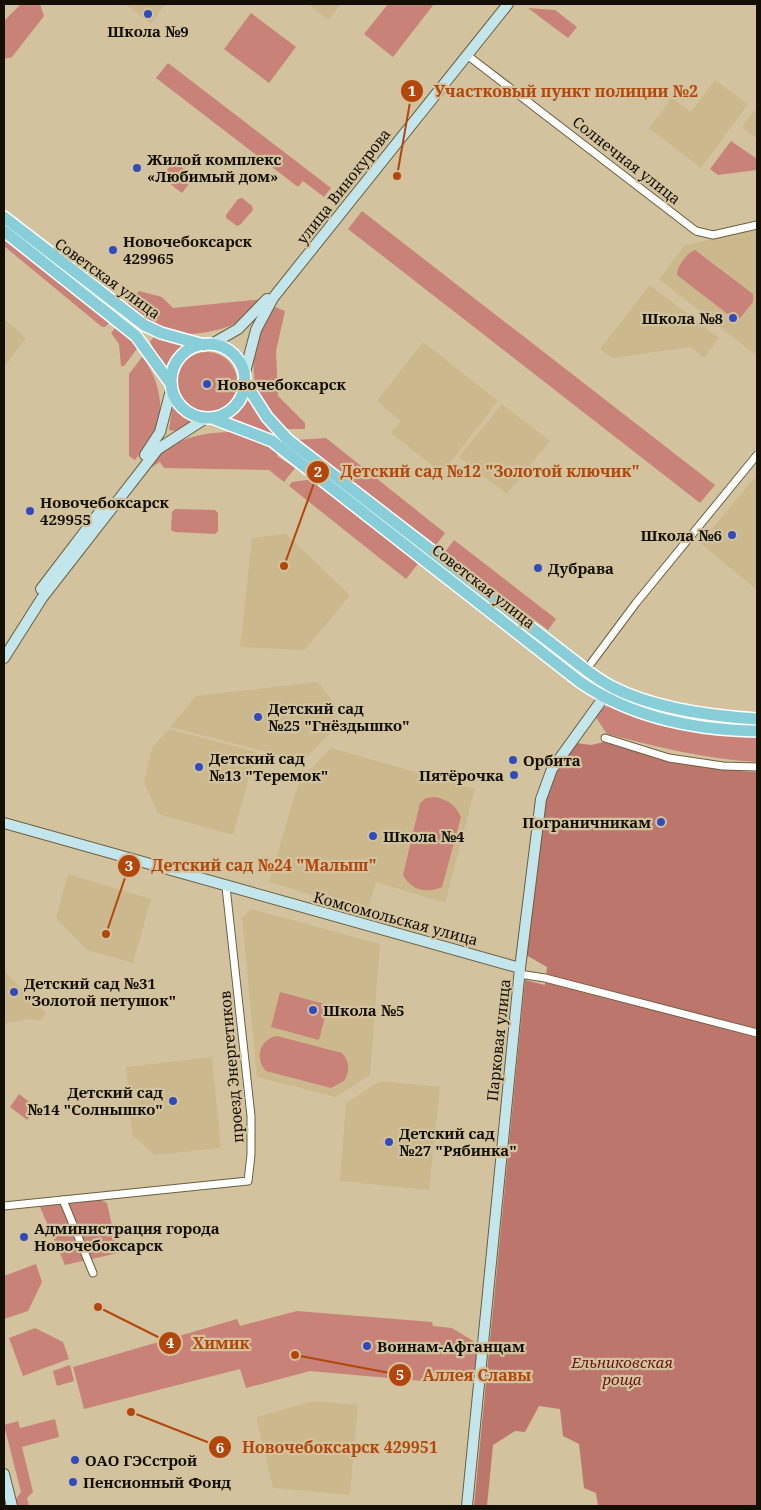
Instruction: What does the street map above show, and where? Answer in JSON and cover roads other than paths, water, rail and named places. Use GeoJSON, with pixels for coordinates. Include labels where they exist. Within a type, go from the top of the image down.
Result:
{"type":"FeatureCollection","features":[{"type":"Feature","properties":{"kind":"main road","name":"улица Винокурова"},"geometry":{"type":"LineString","coordinates":[[207,345],[238,329],[250,318],[464,53],[499,4]]}},
{"type":"Feature","properties":{"kind":"main road","name":"улица Винокурова"},"geometry":{"type":"LineString","coordinates":[[464,53],[508,4]]}},
{"type":"Feature","properties":{"kind":"main road","name":"улица Винокурова"},"geometry":{"type":"LineString","coordinates":[[244,379],[256,330],[273,298],[401,132]]}},
{"type":"Feature","properties":{"kind":"main road","name":"Советская улица"},"geometry":{"type":"LineString","coordinates":[[4,217],[144,325],[161,333],[207,345]]}},
{"type":"Feature","properties":{"kind":"main road","name":"Советская улица"},"geometry":{"type":"LineString","coordinates":[[4,231],[130,331],[140,341],[171,387]]}},
{"type":"Feature","properties":{"kind":"main road"},"geometry":{"type":"LineString","coordinates":[[4,646],[79,537],[154,442],[163,424],[173,368],[181,356],[188,350],[207,345],[223,348],[234,356],[244,379],[242,396],[234,408],[221,416],[209,418],[158,449],[42,598],[4,658]]}},
{"type":"Feature","properties":{"kind":"main road","name":"Советская улица"},"geometry":{"type":"LineString","coordinates":[[244,379],[264,413],[282,434],[586,670],[612,687],[635,696],[683,709],[757,719]]}},
{"type":"Feature","properties":{"kind":"main road"},"geometry":{"type":"LineString","coordinates":[[171,387],[176,400],[184,410],[209,418]]}},
{"type":"Feature","properties":{"kind":"main road","name":"Советская улица"},"geometry":{"type":"LineString","coordinates":[[209,418],[261,435],[283,448],[580,682],[604,697],[631,708],[681,722],[710,728],[757,732]]}},
{"type":"Feature","properties":{"kind":"main road","name":"Парковая улица"},"geometry":{"type":"LineString","coordinates":[[468,1506],[520,971],[543,788],[562,752],[612,687]]}},
{"type":"Feature","properties":{"kind":"main road","name":"Комсомольская улица"},"geometry":{"type":"LineString","coordinates":[[4,823],[520,971]]}},
{"type":"Feature","properties":{"kind":"main road"},"geometry":{"type":"LineString","coordinates":[[4,1474],[12,1506]]}},
{"type":"Feature","properties":{"kind":"street","name":"Солнечная улица"},"geometry":{"type":"LineString","coordinates":[[464,53],[696,231],[713,235],[757,225]]}},
{"type":"Feature","properties":{"kind":"street"},"geometry":{"type":"LineString","coordinates":[[586,670],[642,596],[757,455]]}},
{"type":"Feature","properties":{"kind":"street"},"geometry":{"type":"LineString","coordinates":[[605,738],[669,758],[723,766],[757,767]]}},
{"type":"Feature","properties":{"kind":"street","name":"проезд Энергетиков"},"geometry":{"type":"LineString","coordinates":[[4,1206],[248,1181],[251,1155],[251,1116],[226,887]]}},
{"type":"Feature","properties":{"kind":"street"},"geometry":{"type":"LineString","coordinates":[[520,971],[757,1033]]}},
{"type":"Feature","properties":{"kind":"street"},"geometry":{"type":"LineString","coordinates":[[63,1200],[93,1273]]}},
{"type":"Feature","properties":{"kind":"place","name":"Школа №9"},"geometry":{"type":"Point","coordinates":[148,14]}},
{"type":"Feature","properties":{"kind":"place","name":"Жилой комплекс «Любимый дом»"},"geometry":{"type":"Point","coordinates":[137,168]}},
{"type":"Feature","properties":{"kind":"place","name":"Участковый пункт полиции №2"},"geometry":{"type":"Point","coordinates":[397,176]}},
{"type":"Feature","properties":{"kind":"place","name":"Новочебоксарск 429965"},"geometry":{"type":"Point","coordinates":[113,250]}},
{"type":"Feature","properties":{"kind":"place","name":"Школа №8"},"geometry":{"type":"Point","coordinates":[733,318]}},
{"type":"Feature","properties":{"kind":"place","name":"Новочебоксарск"},"geometry":{"type":"Point","coordinates":[207,384]}},
{"type":"Feature","properties":{"kind":"place","name":"Новочебоксарск 429955"},"geometry":{"type":"Point","coordinates":[30,511]}},
{"type":"Feature","properties":{"kind":"place","name":"Школа №6"},"geometry":{"type":"Point","coordinates":[732,535]}},
{"type":"Feature","properties":{"kind":"place","name":"Детский сад №12 \"Золотой ключик\""},"geometry":{"type":"Point","coordinates":[284,566]}},
{"type":"Feature","properties":{"kind":"place","name":"Дубрава"},"geometry":{"type":"Point","coordinates":[538,568]}},
{"type":"Feature","properties":{"kind":"place","name":"Детский сад №25 \"Гнёздышко\""},"geometry":{"type":"Point","coordinates":[258,717]}},
{"type":"Feature","properties":{"kind":"place","name":"Орбита"},"geometry":{"type":"Point","coordinates":[513,760]}},
{"type":"Feature","properties":{"kind":"place","name":"Детский сад №13 \"Теремок\""},"geometry":{"type":"Point","coordinates":[199,767]}},
{"type":"Feature","properties":{"kind":"place","name":"Пятёрочка"},"geometry":{"type":"Point","coordinates":[514,775]}},
{"type":"Feature","properties":{"kind":"place","name":"Пограничникам"},"geometry":{"type":"Point","coordinates":[661,822]}},
{"type":"Feature","properties":{"kind":"place","name":"Школа №4"},"geometry":{"type":"Point","coordinates":[373,836]}},
{"type":"Feature","properties":{"kind":"place","name":"Детский сад №24 \"Малыш\""},"geometry":{"type":"Point","coordinates":[106,934]}},
{"type":"Feature","properties":{"kind":"place","name":"Детский сад №31 \"Золотой петушок\""},"geometry":{"type":"Point","coordinates":[14,992]}},
{"type":"Feature","properties":{"kind":"place","name":"Школа №5"},"geometry":{"type":"Point","coordinates":[313,1010]}},
{"type":"Feature","properties":{"kind":"place","name":"Детский сад №14 \"Солнышко\""},"geometry":{"type":"Point","coordinates":[173,1101]}},
{"type":"Feature","properties":{"kind":"place","name":"Детский сад №27 \"Рябинка\""},"geometry":{"type":"Point","coordinates":[389,1142]}},
{"type":"Feature","properties":{"kind":"place","name":"Администрация города Новочебоксарск"},"geometry":{"type":"Point","coordinates":[24,1237]}},
{"type":"Feature","properties":{"kind":"place","name":"Химик"},"geometry":{"type":"Point","coordinates":[98,1307]}},
{"type":"Feature","properties":{"kind":"place","name":"Воинам-Афганцам"},"geometry":{"type":"Point","coordinates":[367,1346]}},
{"type":"Feature","properties":{"kind":"place","name":"Аллея Славы"},"geometry":{"type":"Point","coordinates":[295,1355]}},
{"type":"Feature","properties":{"kind":"place","name":"Новочебоксарск 429951"},"geometry":{"type":"Point","coordinates":[131,1412]}},
{"type":"Feature","properties":{"kind":"place","name":"ОАО ГЭСстрой"},"geometry":{"type":"Point","coordinates":[75,1460]}},
{"type":"Feature","properties":{"kind":"place","name":"Пенсионный Фонд"},"geometry":{"type":"Point","coordinates":[73,1482]}},
{"type":"Feature","properties":{"kind":"park label","name":"Ельниковская роща"},"geometry":{"type":"Point","coordinates":[622,1370]}}]}
